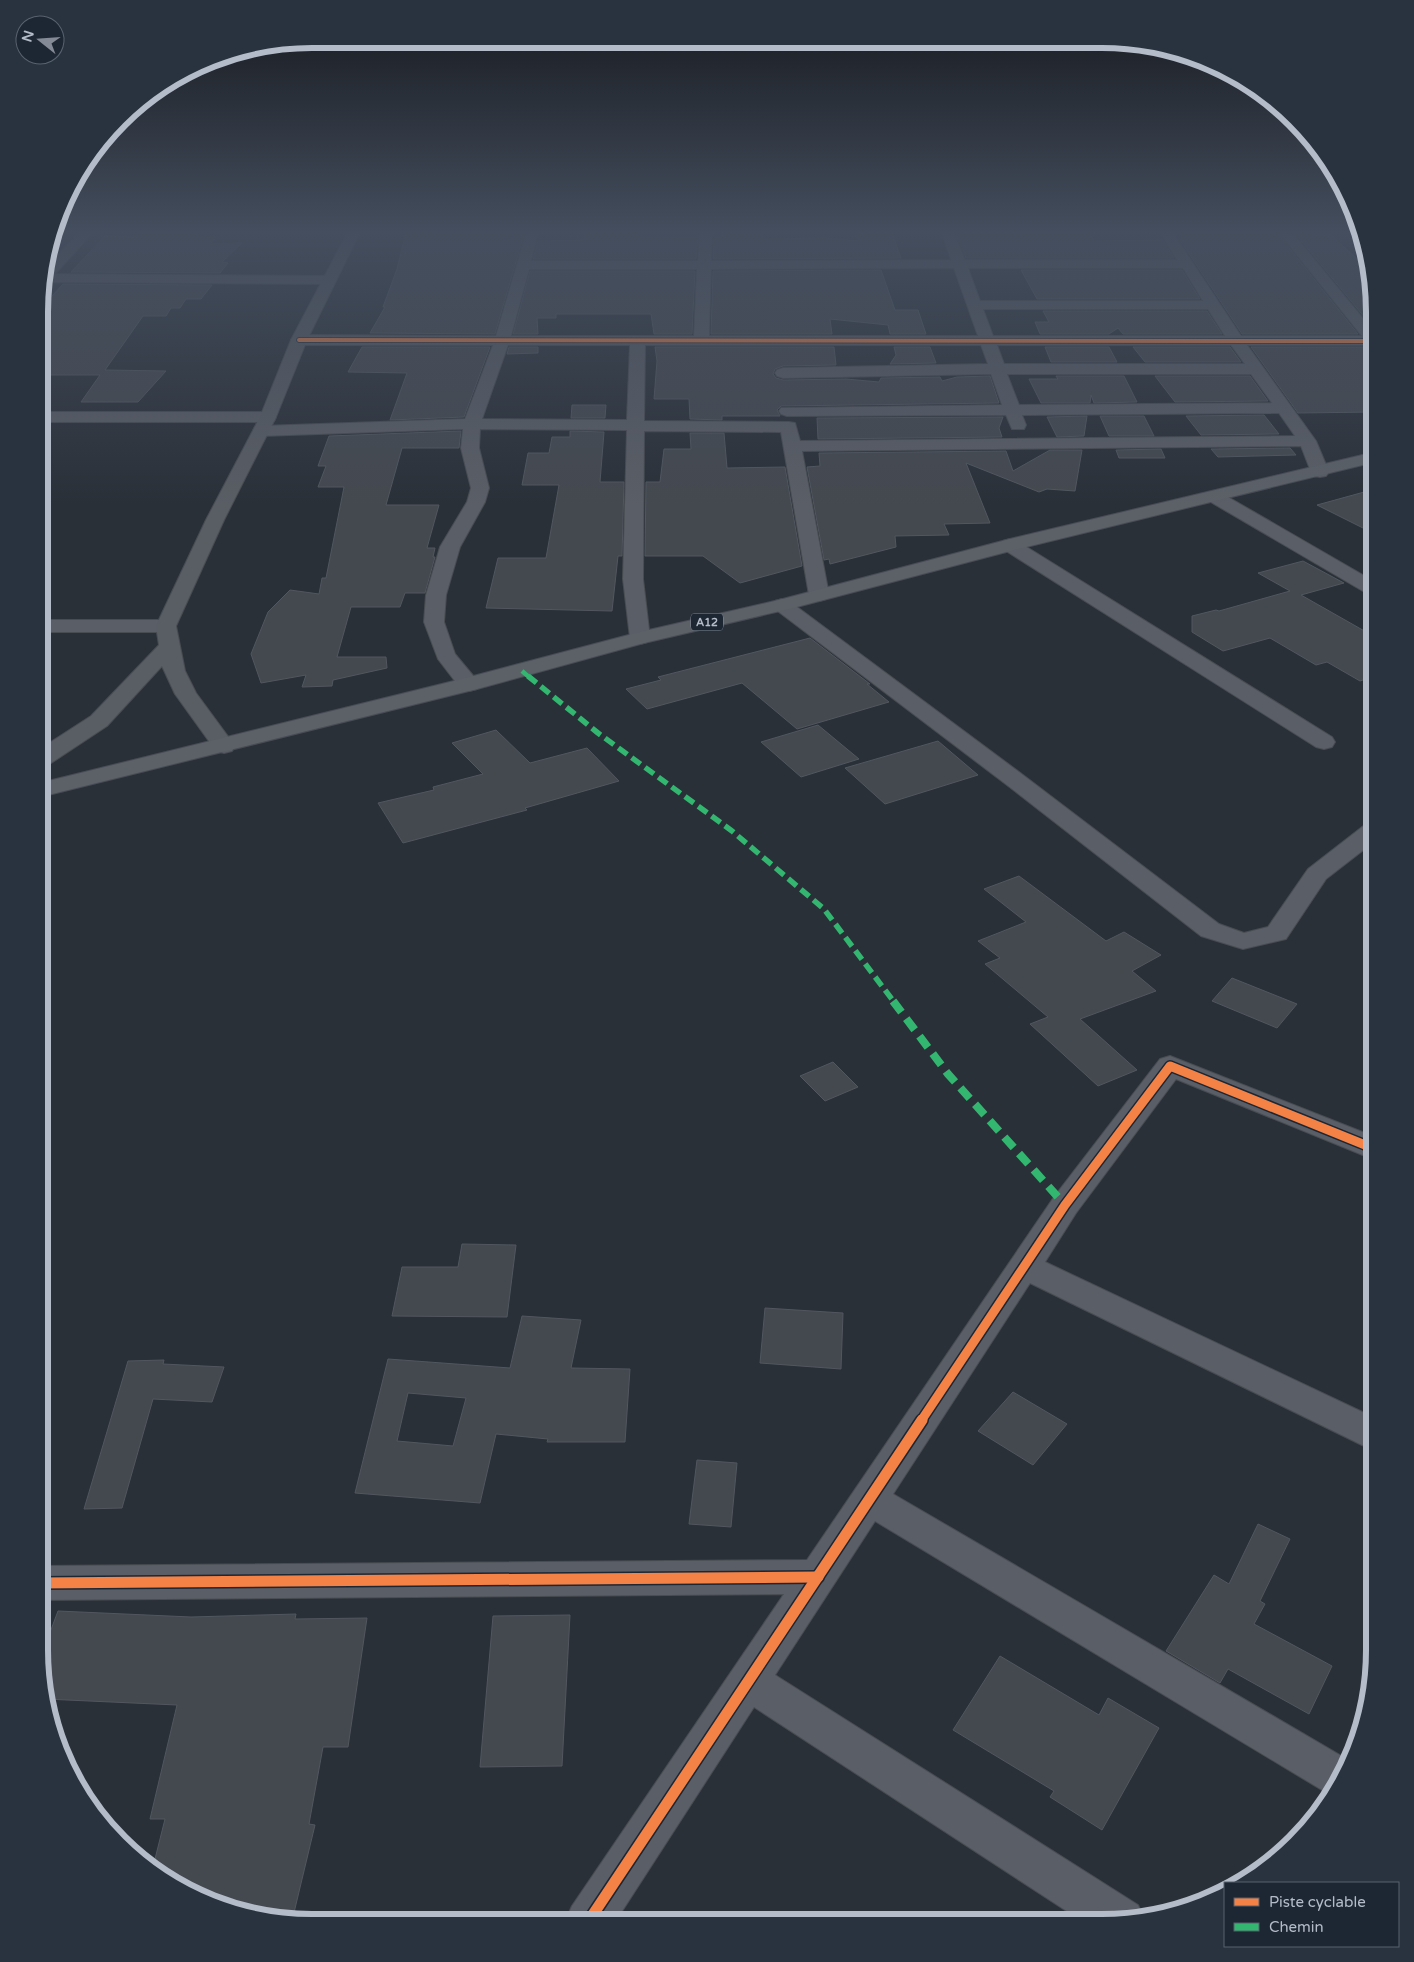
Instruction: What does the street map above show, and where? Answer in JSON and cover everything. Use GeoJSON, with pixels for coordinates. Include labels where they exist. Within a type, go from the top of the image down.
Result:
{"type":"FeatureCollection","features":[{"type":"Feature","properties":{"kind":"main road","name":"A12"},"geometry":{"type":"LineString","coordinates":[[48,788],[469,684],[640,638],[782,605],[1010,545],[1366,459]]}},
{"type":"Feature","properties":{"kind":"street"},"geometry":{"type":"LineString","coordinates":[[48,755],[99,722],[168,636],[215,520],[265,424],[308,322]]}},
{"type":"Feature","properties":{"kind":"street"},"geometry":{"type":"LineString","coordinates":[[469,684],[445,655],[434,622],[436,595],[450,547],[476,502],[480,488],[470,448],[472,424],[507,322]]}},
{"type":"Feature","properties":{"kind":"street"},"geometry":{"type":"LineString","coordinates":[[700,340],[701,322]]}},
{"type":"Feature","properties":{"kind":"street"},"geometry":{"type":"LineString","coordinates":[[981,322],[1024,443]]}},
{"type":"Feature","properties":{"kind":"street"},"geometry":{"type":"LineString","coordinates":[[1224,322],[1307,441],[1320,472]]}},
{"type":"Feature","properties":{"kind":"street"},"geometry":{"type":"LineString","coordinates":[[299,340],[1366,341]]}},
{"type":"Feature","properties":{"kind":"street"},"geometry":{"type":"LineString","coordinates":[[638,340],[634,426],[634,613],[640,638]]}},
{"type":"Feature","properties":{"kind":"street"},"geometry":{"type":"LineString","coordinates":[[780,340],[792,446],[819,595]]}},
{"type":"Feature","properties":{"kind":"street"},"geometry":{"type":"LineString","coordinates":[[783,373],[998,369],[1256,369]]}},
{"type":"Feature","properties":{"kind":"street"},"geometry":{"type":"LineString","coordinates":[[48,417],[265,424],[634,426],[1012,408],[1284,408]]}},
{"type":"Feature","properties":{"kind":"street"},"geometry":{"type":"LineString","coordinates":[[792,446],[1307,441]]}},
{"type":"Feature","properties":{"kind":"street"},"geometry":{"type":"LineString","coordinates":[[1215,497],[1366,585]]}},
{"type":"Feature","properties":{"kind":"street"},"geometry":{"type":"LineString","coordinates":[[1010,545],[1324,742]]}},
{"type":"Feature","properties":{"kind":"street"},"geometry":{"type":"LineString","coordinates":[[782,605],[1015,780],[1210,930],[1243,941],[1277,934],[1317,874],[1366,836]]}},
{"type":"Feature","properties":{"kind":"street"},"geometry":{"type":"LineString","coordinates":[[48,627],[168,636]]}},
{"type":"Feature","properties":{"kind":"street"},"geometry":{"type":"LineString","coordinates":[[168,636],[174,671],[186,694],[224,746]]}},
{"type":"Feature","properties":{"kind":"street"},"geometry":{"type":"LineString","coordinates":[[593,1914],[1065,1205],[1170,1066],[1366,1145]]}},
{"type":"Feature","properties":{"kind":"street"},"geometry":{"type":"LineString","coordinates":[[1024,1266],[1366,1431]]}},
{"type":"Feature","properties":{"kind":"street"},"geometry":{"type":"LineString","coordinates":[[870,1499],[1335,1775]]}},
{"type":"Feature","properties":{"kind":"street"},"geometry":{"type":"LineString","coordinates":[[48,1583],[818,1577]]}},
{"type":"Feature","properties":{"kind":"street"},"geometry":{"type":"LineString","coordinates":[[749,1680],[1111,1914]]}},
{"type":"Feature","properties":{"kind":"building"},"geometry":{"type":"Polygon","coordinates":[[[48,322],[139,322],[105,370],[166,371],[138,402],[81,402],[100,375],[48,375],[48,322]]]}},
{"type":"Feature","properties":{"kind":"building"},"geometry":{"type":"Polygon","coordinates":[[[377,322],[499,322],[495,334],[370,333],[377,322]]]}},
{"type":"Feature","properties":{"kind":"building"},"geometry":{"type":"Polygon","coordinates":[[[516,322],[537,322],[538,334],[513,334],[516,322]]]}},
{"type":"Feature","properties":{"kind":"building"},"geometry":{"type":"Polygon","coordinates":[[[652,322],[693,322],[692,334],[654,334],[652,322]]]}},
{"type":"Feature","properties":{"kind":"building"},"geometry":{"type":"Polygon","coordinates":[[[711,322],[830,322],[832,334],[711,334],[711,322]]]}},
{"type":"Feature","properties":{"kind":"building"},"geometry":{"type":"Polygon","coordinates":[[[855,322],[922,322],[926,334],[890,334],[888,325],[855,322]]]}},
{"type":"Feature","properties":{"kind":"building"},"geometry":{"type":"Polygon","coordinates":[[[1035,322],[1214,322],[1222,334],[1123,334],[1118,328],[1109,334],[1040,334],[1035,322]]]}},
{"type":"Feature","properties":{"kind":"building"},"geometry":{"type":"Polygon","coordinates":[[[1234,322],[1348,322],[1358,334],[1242,334],[1234,322]]]}},
{"type":"Feature","properties":{"kind":"building"},"geometry":{"type":"Polygon","coordinates":[[[362,347],[490,347],[464,417],[390,420],[407,373],[348,372],[362,347]]]}},
{"type":"Feature","properties":{"kind":"building"},"geometry":{"type":"Polygon","coordinates":[[[509,347],[538,347],[538,353],[507,354],[509,347]]]}},
{"type":"Feature","properties":{"kind":"building"},"geometry":{"type":"Polygon","coordinates":[[[655,347],[834,347],[836,365],[783,366],[775,369],[773,374],[776,378],[783,380],[846,379],[879,382],[881,378],[940,377],[942,381],[957,377],[990,376],[999,403],[781,406],[777,410],[780,416],[722,416],[722,420],[690,419],[689,399],[654,399],[657,361],[655,347]]]}},
{"type":"Feature","properties":{"kind":"building"},"geometry":{"type":"Polygon","coordinates":[[[894,347],[930,347],[936,363],[890,364],[896,355],[894,347]]]}},
{"type":"Feature","properties":{"kind":"building"},"geometry":{"type":"Polygon","coordinates":[[[1045,347],[1109,347],[1117,362],[1051,362],[1045,347]]]}},
{"type":"Feature","properties":{"kind":"building"},"geometry":{"type":"Polygon","coordinates":[[[1133,347],[1230,347],[1241,362],[1145,362],[1133,347]]]}},
{"type":"Feature","properties":{"kind":"building"},"geometry":{"type":"Polygon","coordinates":[[[1251,347],[1366,347],[1366,412],[1298,413],[1251,347]]]}},
{"type":"Feature","properties":{"kind":"building"},"geometry":{"type":"Polygon","coordinates":[[[1056,376],[1124,376],[1137,402],[1094,403],[1091,395],[1090,403],[1041,403],[1029,379],[1058,379],[1056,376]]]}},
{"type":"Feature","properties":{"kind":"building"},"geometry":{"type":"Polygon","coordinates":[[[1155,376],[1250,376],[1268,401],[1175,402],[1155,376]]]}},
{"type":"Feature","properties":{"kind":"building"},"geometry":{"type":"Polygon","coordinates":[[[572,405],[606,405],[605,418],[571,418],[572,405]]]}},
{"type":"Feature","properties":{"kind":"building"},"geometry":{"type":"Polygon","coordinates":[[[1264,415],[1279,434],[1201,435],[1186,416],[1264,415]]]}},
{"type":"Feature","properties":{"kind":"building"},"geometry":{"type":"Polygon","coordinates":[[[1087,416],[1084,436],[1057,437],[1047,417],[1087,416]]]}},
{"type":"Feature","properties":{"kind":"building"},"geometry":{"type":"Polygon","coordinates":[[[1100,416],[1144,416],[1154,436],[1109,436],[1100,416]]]}},
{"type":"Feature","properties":{"kind":"building"},"geometry":{"type":"Polygon","coordinates":[[[1003,417],[999,428],[1002,437],[818,439],[817,418],[1003,417]]]}},
{"type":"Feature","properties":{"kind":"building"},"geometry":{"type":"Polygon","coordinates":[[[461,431],[459,448],[402,448],[386,505],[439,505],[427,548],[435,548],[433,557],[435,557],[425,593],[405,593],[400,607],[351,607],[337,657],[386,657],[387,668],[333,680],[332,686],[302,687],[306,675],[261,683],[251,654],[268,612],[290,590],[319,594],[322,578],[326,578],[344,487],[318,487],[326,466],[318,466],[329,436],[461,431]]]}},
{"type":"Feature","properties":{"kind":"building"},"geometry":{"type":"Polygon","coordinates":[[[570,431],[604,432],[600,482],[624,482],[622,556],[618,556],[612,611],[486,608],[498,558],[546,558],[559,485],[522,485],[528,453],[549,453],[552,437],[570,437],[570,431]]]}},
{"type":"Feature","properties":{"kind":"building"},"geometry":{"type":"Polygon","coordinates":[[[690,433],[724,433],[727,468],[785,467],[802,566],[740,583],[703,556],[645,556],[646,482],[660,482],[664,449],[691,449],[690,433]]]}},
{"type":"Feature","properties":{"kind":"building"},"geometry":{"type":"Polygon","coordinates":[[[1290,448],[1296,455],[1218,457],[1211,449],[1290,448]]]}},
{"type":"Feature","properties":{"kind":"building"},"geometry":{"type":"Polygon","coordinates":[[[1161,449],[1165,458],[1119,458],[1116,450],[1161,449]]]}},
{"type":"Feature","properties":{"kind":"building"},"geometry":{"type":"Polygon","coordinates":[[[1050,450],[1082,450],[1075,491],[1047,489],[1039,492],[966,463],[990,523],[944,524],[949,535],[895,536],[896,547],[830,564],[829,559],[824,560],[807,467],[820,466],[819,453],[1006,451],[1013,471],[1050,450]]]}},
{"type":"Feature","properties":{"kind":"building"},"geometry":{"type":"Polygon","coordinates":[[[1366,491],[1366,530],[1317,505],[1366,491]]]}},
{"type":"Feature","properties":{"kind":"building"},"geometry":{"type":"Polygon","coordinates":[[[1303,561],[1344,583],[1301,595],[1366,632],[1366,679],[1360,681],[1327,662],[1316,665],[1270,638],[1223,651],[1192,632],[1192,616],[1216,610],[1219,611],[1290,591],[1258,573],[1303,561]]]}},
{"type":"Feature","properties":{"kind":"building"},"geometry":{"type":"Polygon","coordinates":[[[810,638],[870,684],[867,684],[889,702],[797,729],[742,683],[647,709],[626,689],[661,680],[658,677],[810,638]]]}},
{"type":"Feature","properties":{"kind":"building"},"geometry":{"type":"Polygon","coordinates":[[[818,725],[859,759],[801,777],[761,742],[818,725]]]}},
{"type":"Feature","properties":{"kind":"building"},"geometry":{"type":"Polygon","coordinates":[[[496,730],[530,763],[587,748],[619,781],[525,808],[527,810],[403,843],[378,803],[434,790],[433,787],[483,774],[452,743],[496,730]]]}},
{"type":"Feature","properties":{"kind":"building"},"geometry":{"type":"Polygon","coordinates":[[[938,741],[978,775],[885,804],[845,768],[938,741]]]}},
{"type":"Feature","properties":{"kind":"building"},"geometry":{"type":"Polygon","coordinates":[[[1019,876],[1106,941],[1124,932],[1161,955],[1132,971],[1156,991],[1080,1019],[1137,1070],[1098,1086],[1030,1024],[1048,1017],[985,964],[1000,958],[978,941],[1026,922],[984,889],[1019,876]]]}},
{"type":"Feature","properties":{"kind":"building"},"geometry":{"type":"Polygon","coordinates":[[[1232,978],[1297,1004],[1277,1028],[1212,1001],[1232,978]]]}},
{"type":"Feature","properties":{"kind":"building"},"geometry":{"type":"Polygon","coordinates":[[[833,1062],[858,1087],[825,1101],[800,1076],[833,1062]]]}},
{"type":"Feature","properties":{"kind":"building"},"geometry":{"type":"Polygon","coordinates":[[[462,1244],[516,1245],[507,1317],[392,1316],[402,1267],[458,1267],[462,1244]]]}},
{"type":"Feature","properties":{"kind":"building"},"geometry":{"type":"Polygon","coordinates":[[[765,1308],[843,1313],[841,1369],[760,1363],[765,1308]]]}},
{"type":"Feature","properties":{"kind":"building"},"geometry":{"type":"Polygon","coordinates":[[[522,1316],[581,1320],[571,1368],[630,1369],[625,1442],[547,1442],[548,1439],[496,1434],[480,1503],[355,1493],[388,1359],[510,1368],[522,1316]],[[408,1393],[397,1441],[453,1446],[466,1398],[408,1393]]]}},
{"type":"Feature","properties":{"kind":"building"},"geometry":{"type":"Polygon","coordinates":[[[164,1360],[163,1364],[224,1367],[212,1402],[153,1399],[122,1508],[84,1509],[128,1361],[164,1360]]]}},
{"type":"Feature","properties":{"kind":"building"},"geometry":{"type":"Polygon","coordinates":[[[1013,1392],[1067,1424],[1033,1465],[978,1431],[1013,1392]]]}},
{"type":"Feature","properties":{"kind":"building"},"geometry":{"type":"Polygon","coordinates":[[[697,1460],[737,1463],[731,1527],[689,1524],[697,1460]]]}},
{"type":"Feature","properties":{"kind":"building"},"geometry":{"type":"Polygon","coordinates":[[[1258,1524],[1290,1539],[1260,1601],[1265,1604],[1254,1624],[1332,1666],[1309,1714],[1228,1669],[1220,1683],[1166,1651],[1214,1575],[1229,1584],[1258,1524]]]}},
{"type":"Feature","properties":{"kind":"building"},"geometry":{"type":"Polygon","coordinates":[[[58,1611],[191,1617],[296,1614],[295,1619],[367,1618],[348,1747],[323,1747],[309,1824],[315,1825],[294,1914],[243,1906],[227,1901],[179,1879],[154,1862],[165,1819],[150,1819],[177,1705],[53,1699],[48,1668],[48,1638],[58,1611]]]}},
{"type":"Feature","properties":{"kind":"building"},"geometry":{"type":"Polygon","coordinates":[[[570,1615],[562,1766],[480,1767],[493,1616],[570,1615]]]}},
{"type":"Feature","properties":{"kind":"building"},"geometry":{"type":"Polygon","coordinates":[[[1000,1656],[1099,1715],[1108,1698],[1159,1728],[1102,1830],[1050,1797],[1054,1791],[953,1730],[1000,1656]]]}},
{"type":"Feature","properties":{"kind":"marked path"},"geometry":{"type":"LineString","coordinates":[[522,671],[598,733],[732,831],[824,909],[948,1074],[1065,1205]]}},
{"type":"Feature","properties":{"kind":"cycle path"},"geometry":{"type":"LineString","coordinates":[[299,340],[1366,341]]}},
{"type":"Feature","properties":{"kind":"cycle path"},"geometry":{"type":"LineString","coordinates":[[593,1914],[1065,1205],[1170,1066],[1366,1145]]}},
{"type":"Feature","properties":{"kind":"cycle path"},"geometry":{"type":"LineString","coordinates":[[48,1583],[818,1577]]}}]}
